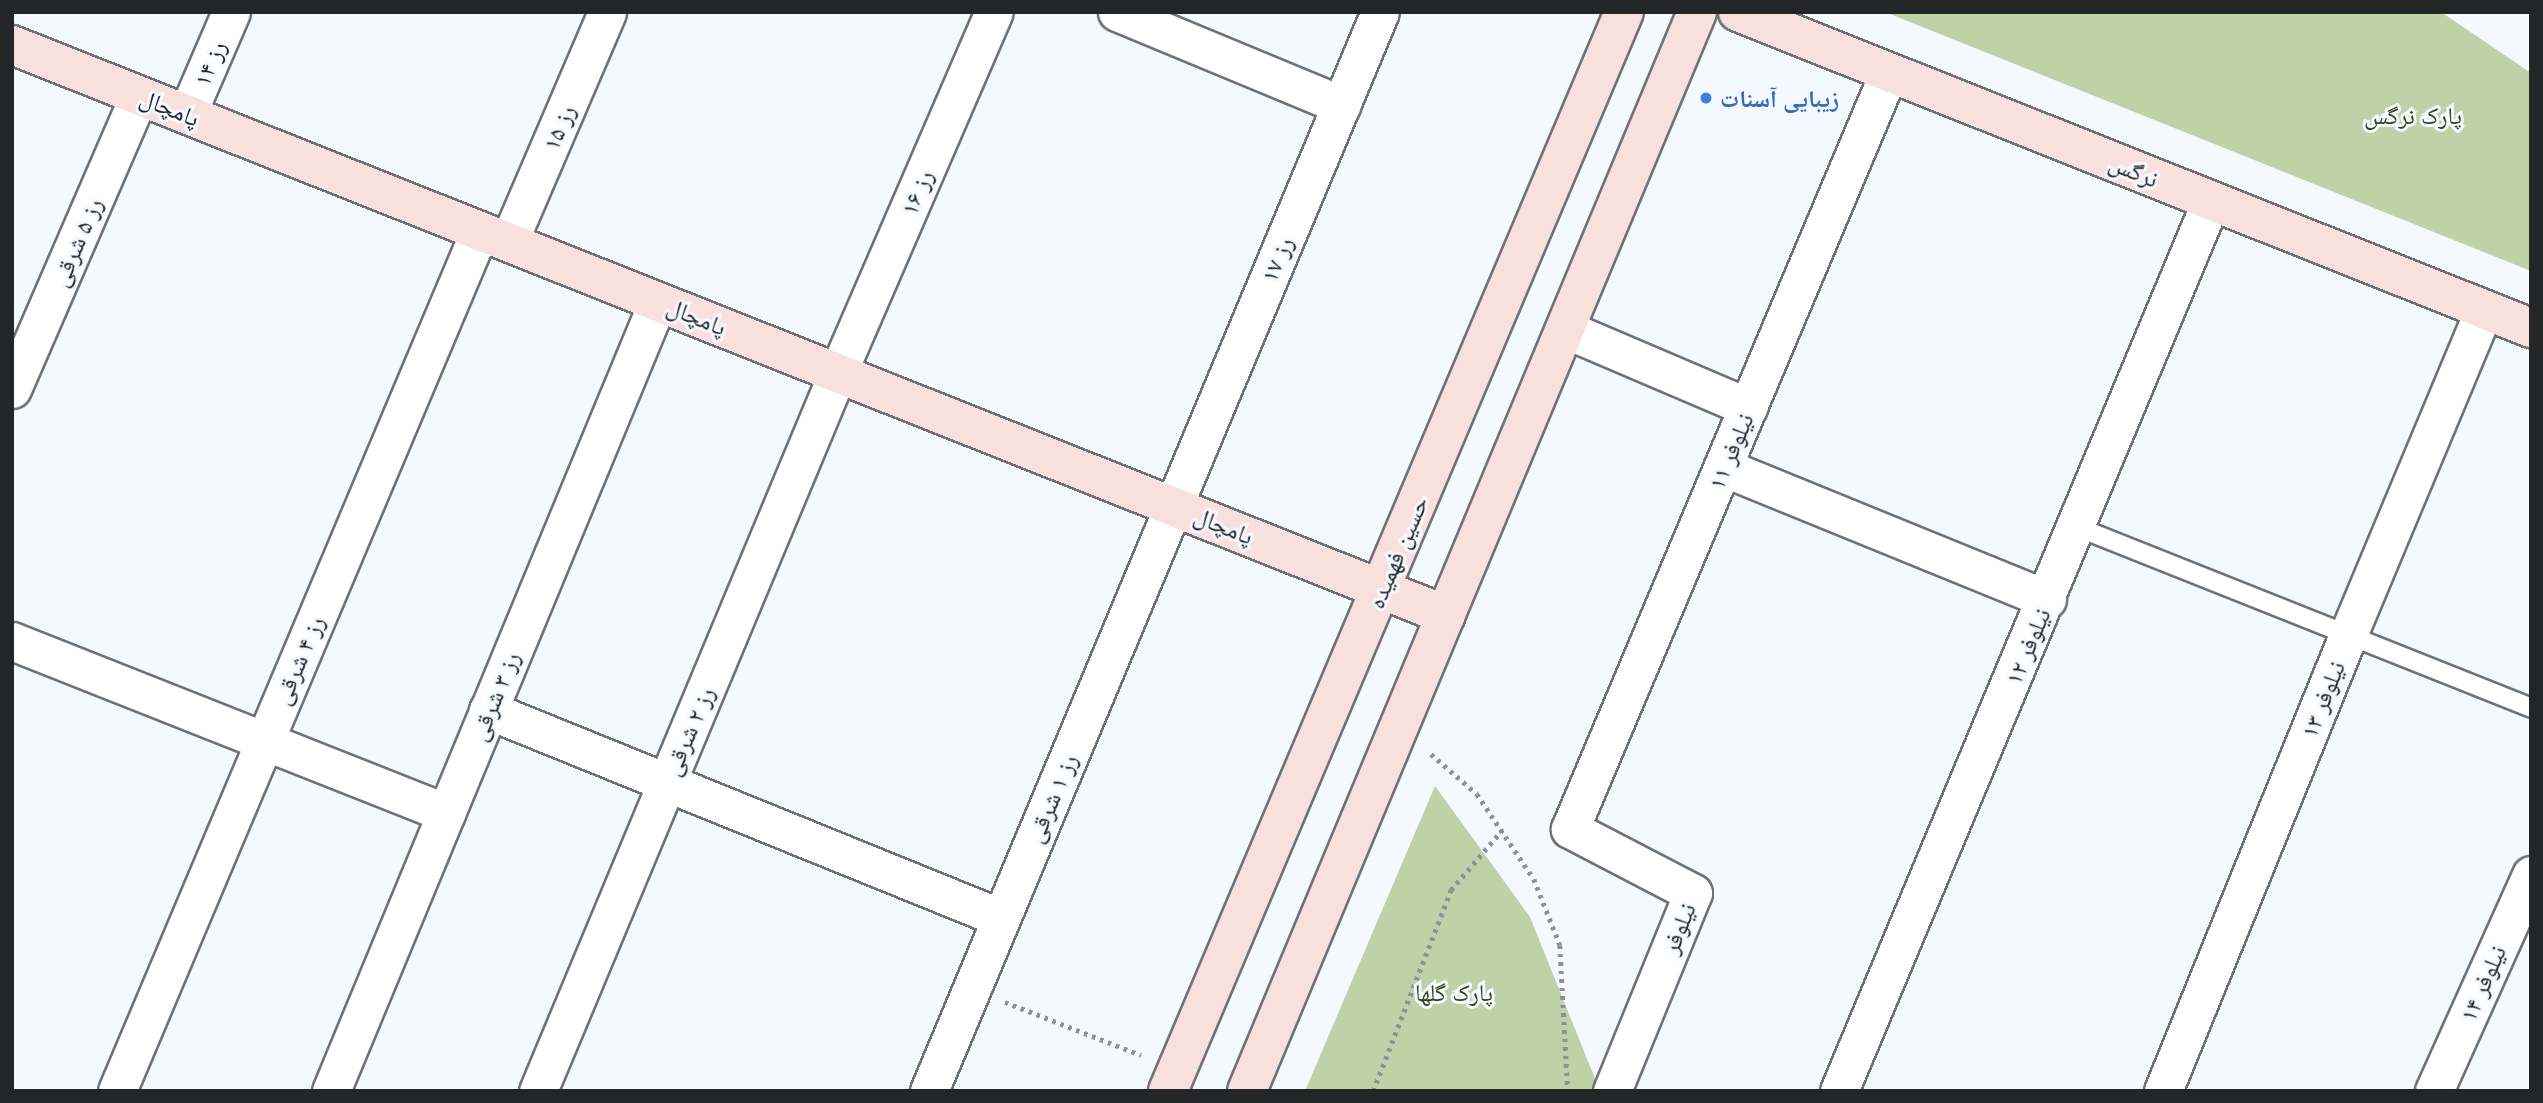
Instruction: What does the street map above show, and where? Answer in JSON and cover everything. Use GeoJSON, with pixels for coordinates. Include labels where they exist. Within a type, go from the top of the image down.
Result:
{"type":"FeatureCollection","features":[{"type":"Feature","properties":{"kind":"main road","name":"حسین فهمیده"},"geometry":{"type":"LineString","coordinates":[[1173,1080],[1624,12]]}},
{"type":"Feature","properties":{"kind":"main road"},"geometry":{"type":"LineString","coordinates":[[1247,1091],[1696,12]]}},
{"type":"Feature","properties":{"kind":"main road","name":"نرگس"},"geometry":{"type":"LineString","coordinates":[[1738,12],[2531,328]]}},
{"type":"Feature","properties":{"kind":"main road","name":"پامچال"},"geometry":{"type":"LineString","coordinates":[[12,44],[1446,615]]}},
{"type":"Feature","properties":{"kind":"street","name":"رز ۱۴"},"geometry":{"type":"LineString","coordinates":[[187,114],[231,12]]}},
{"type":"Feature","properties":{"kind":"street","name":"رز ۱۵"},"geometry":{"type":"LineString","coordinates":[[494,235],[607,12]]}},
{"type":"Feature","properties":{"kind":"street","name":"رز ۱۶"},"geometry":{"type":"LineString","coordinates":[[838,372],[994,12]]}},
{"type":"Feature","properties":{"kind":"street"},"geometry":{"type":"LineString","coordinates":[[1117,12],[1341,105]]}},
{"type":"Feature","properties":{"kind":"street","name":"رز ۱۷"},"geometry":{"type":"LineString","coordinates":[[1173,505],[1380,12]]}},
{"type":"Feature","properties":{"kind":"street","name":"نیلوفر ۱۱"},"geometry":{"type":"LineString","coordinates":[[1570,829],[1889,72]]}},
{"type":"Feature","properties":{"kind":"street","name":"رز ۵ شرقی"},"geometry":{"type":"LineString","coordinates":[[12,389],[139,95]]}},
{"type":"Feature","properties":{"kind":"street","name":"نیلوفر ۱۲"},"geometry":{"type":"LineString","coordinates":[[1839,1091],[2047,599],[2211,201]]}},
{"type":"Feature","properties":{"kind":"street","name":"رز ۴ شرقی"},"geometry":{"type":"LineString","coordinates":[[117,1091],[264,741],[494,235]]}},
{"type":"Feature","properties":{"kind":"street","name":"رز ۳ شرقی"},"geometry":{"type":"LineString","coordinates":[[331,1091],[658,301]]}},
{"type":"Feature","properties":{"kind":"street","name":"نیلوفر ۱۳"},"geometry":{"type":"LineString","coordinates":[[2163,1091],[2347,635],[2484,310]]}},
{"type":"Feature","properties":{"kind":"street"},"geometry":{"type":"LineString","coordinates":[[1579,335],[1748,407]]}},
{"type":"Feature","properties":{"kind":"street","name":"رز ۲ شرقی"},"geometry":{"type":"LineString","coordinates":[[538,1091],[838,372]]}},
{"type":"Feature","properties":{"kind":"street"},"geometry":{"type":"LineString","coordinates":[[1723,467],[2047,599]]}},
{"type":"Feature","properties":{"kind":"street","name":"رز ۱ شرقی"},"geometry":{"type":"LineString","coordinates":[[929,1091],[1173,505]]}},
{"type":"Feature","properties":{"kind":"street"},"geometry":{"type":"LineString","coordinates":[[12,641],[446,813]]}},
{"type":"Feature","properties":{"kind":"street"},"geometry":{"type":"LineString","coordinates":[[488,710],[1001,918]]}},
{"type":"Feature","properties":{"kind":"street","name":"نیلوفر"},"geometry":{"type":"LineString","coordinates":[[1570,829],[1693,893],[1612,1091]]}},
{"type":"Feature","properties":{"kind":"street","name":"نیلوفر ۱۴"},"geometry":{"type":"LineString","coordinates":[[2434,1091],[2531,875]]}},
{"type":"Feature","properties":{"kind":"lane"},"geometry":{"type":"LineString","coordinates":[[2077,527],[2531,708]]}},
{"type":"Feature","properties":{"kind":"path"},"geometry":{"type":"LineString","coordinates":[[1427,751],[1477,794],[1534,879],[1560,945],[1568,1091]]}},
{"type":"Feature","properties":{"kind":"path"},"geometry":{"type":"LineString","coordinates":[[1373,1091],[1451,890],[1502,830]]}},
{"type":"Feature","properties":{"kind":"path"},"geometry":{"type":"LineString","coordinates":[[972,989],[1173,1080]]}},
{"type":"Feature","properties":{"kind":"green space","name":"پارک نرگس"},"geometry":{"type":"Polygon","coordinates":[[[1885,12],[2441,12],[2531,73],[2531,271],[1885,12]]]}},
{"type":"Feature","properties":{"kind":"green space","name":"پارک گلها"},"geometry":{"type":"Polygon","coordinates":[[[1435,786],[1530,917],[1600,1091],[1305,1091],[1435,786]]]}},
{"type":"Feature","properties":{"kind":"place","name":"زیبایی آسنات"},"geometry":{"type":"Point","coordinates":[1706,98]}}]}
